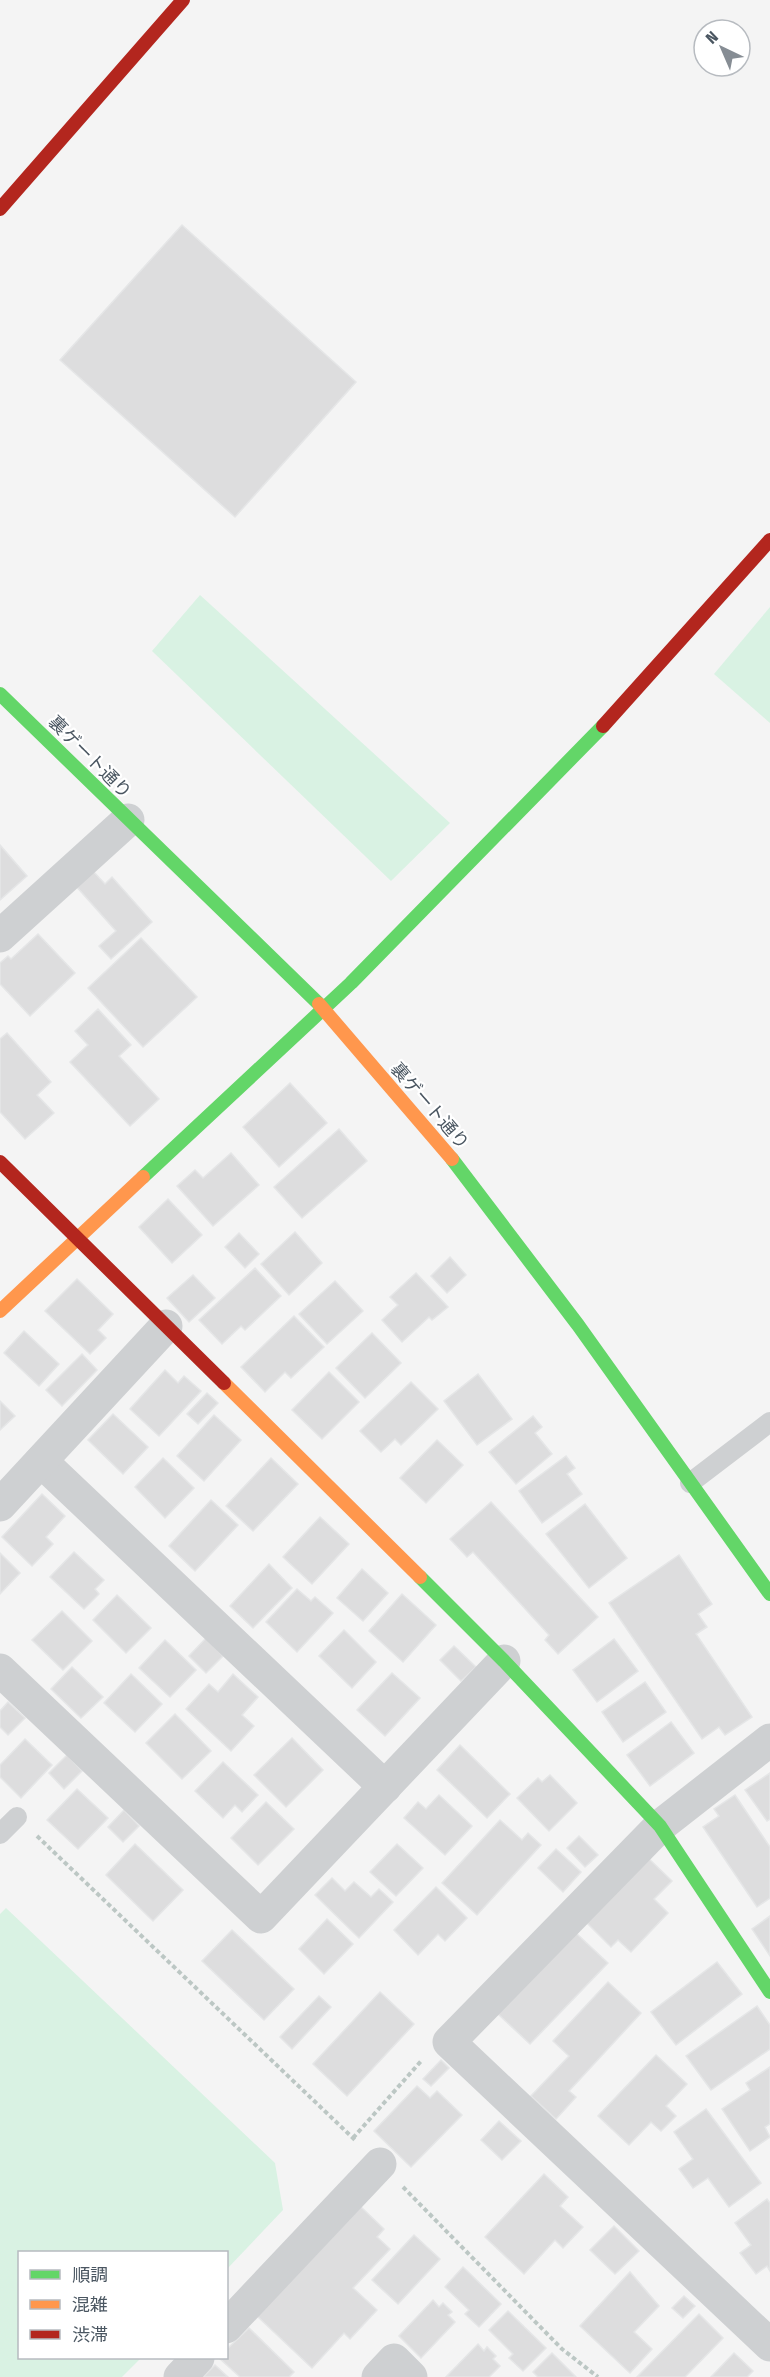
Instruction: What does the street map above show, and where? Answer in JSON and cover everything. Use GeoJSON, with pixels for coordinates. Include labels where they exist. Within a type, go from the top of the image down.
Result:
{"type":"FeatureCollection","features":[{"type":"Feature","properties":{"kind":"street"},"geometry":{"type":"LineString","coordinates":[[0,209],[183,0]]}},
{"type":"Feature","properties":{"kind":"street"},"geometry":{"type":"LineString","coordinates":[[0,1311],[323,1008],[577,756],[770,540]]}},
{"type":"Feature","properties":{"kind":"street","name":"裏ゲート通り"},"geometry":{"type":"LineString","coordinates":[[0,694],[323,1008],[469,1179],[770,1594]]}},
{"type":"Feature","properties":{"kind":"street"},"geometry":{"type":"LineString","coordinates":[[0,936],[128,820]]}},
{"type":"Feature","properties":{"kind":"street"},"geometry":{"type":"LineString","coordinates":[[0,1162],[504,1661],[660,1826],[770,1992]]}},
{"type":"Feature","properties":{"kind":"street"},"geometry":{"type":"LineString","coordinates":[[0,1505],[166,1326]]}},
{"type":"Feature","properties":{"kind":"street"},"geometry":{"type":"LineString","coordinates":[[41,1461],[385,1787]]}},
{"type":"Feature","properties":{"kind":"street"},"geometry":{"type":"LineString","coordinates":[[0,1670],[261,1917],[504,1661]]}},
{"type":"Feature","properties":{"kind":"street"},"geometry":{"type":"LineString","coordinates":[[770,1740],[660,1826],[449,2042],[770,2345]]}},
{"type":"Feature","properties":{"kind":"street"},"geometry":{"type":"LineString","coordinates":[[228,2325],[380,2164]]}},
{"type":"Feature","properties":{"kind":"street"},"geometry":{"type":"LineString","coordinates":[[180,2377],[197,2359]]}},
{"type":"Feature","properties":{"kind":"street"},"geometry":{"type":"LineString","coordinates":[[378,2377],[394,2360],[411,2377]]}},
{"type":"Feature","properties":{"kind":"lane"},"geometry":{"type":"LineString","coordinates":[[690,1483],[770,1422]]}},
{"type":"Feature","properties":{"kind":"lane"},"geometry":{"type":"LineString","coordinates":[[0,1834],[17,1817]]}},
{"type":"Feature","properties":{"kind":"path"},"geometry":{"type":"LineString","coordinates":[[17,1817],[380,2164],[562,2349],[598,2377]]}},
{"type":"Feature","properties":{"kind":"path"},"geometry":{"type":"LineString","coordinates":[[353,2138],[431,2050],[449,2042]]}},
{"type":"Feature","properties":{"kind":"green space"},"geometry":{"type":"Polygon","coordinates":[[[200,595],[450,823],[391,881],[152,651],[200,595]]]}},
{"type":"Feature","properties":{"kind":"green space"},"geometry":{"type":"Polygon","coordinates":[[[770,607],[770,723],[714,674],[770,607]]]}},
{"type":"Feature","properties":{"kind":"green space"},"geometry":{"type":"Polygon","coordinates":[[[6,1908],[275,2163],[283,2210],[228,2268],[228,2251],[18,2251],[18,2359],[140,2359],[122,2377],[0,2377],[0,1914],[6,1908]]]}},
{"type":"Feature","properties":{"kind":"building"},"geometry":{"type":"Polygon","coordinates":[[[182,225],[356,382],[235,517],[60,360],[182,225]]]}},
{"type":"Feature","properties":{"kind":"building"},"geometry":{"type":"Polygon","coordinates":[[[0,845],[27,876],[0,900],[0,845]]]}},
{"type":"Feature","properties":{"kind":"building"},"geometry":{"type":"Polygon","coordinates":[[[92,870],[105,884],[112,877],[152,922],[111,959],[99,946],[116,931],[75,885],[92,870]]]}},
{"type":"Feature","properties":{"kind":"building"},"geometry":{"type":"Polygon","coordinates":[[[38,934],[75,973],[30,1016],[0,984],[0,963],[8,956],[11,959],[38,934]]]}},
{"type":"Feature","properties":{"kind":"building"},"geometry":{"type":"Polygon","coordinates":[[[141,938],[197,997],[143,1047],[88,988],[141,938]]]}},
{"type":"Feature","properties":{"kind":"building"},"geometry":{"type":"Polygon","coordinates":[[[98,1009],[131,1045],[119,1056],[159,1099],[130,1126],[70,1062],[88,1045],[75,1031],[98,1009]]]}},
{"type":"Feature","properties":{"kind":"building"},"geometry":{"type":"Polygon","coordinates":[[[7,1033],[51,1082],[37,1095],[54,1113],[25,1139],[0,1112],[0,1039],[7,1033]]]}},
{"type":"Feature","properties":{"kind":"building"},"geometry":{"type":"Polygon","coordinates":[[[290,1083],[327,1123],[279,1167],[243,1127],[290,1083]]]}},
{"type":"Feature","properties":{"kind":"building"},"geometry":{"type":"Polygon","coordinates":[[[339,1129],[367,1161],[302,1218],[274,1187],[339,1129]]]}},
{"type":"Feature","properties":{"kind":"building"},"geometry":{"type":"Polygon","coordinates":[[[231,1153],[259,1185],[213,1226],[177,1186],[195,1170],[203,1178],[231,1153]]]}},
{"type":"Feature","properties":{"kind":"building"},"geometry":{"type":"Polygon","coordinates":[[[168,1199],[202,1235],[172,1263],[139,1227],[168,1199]]]}},
{"type":"Feature","properties":{"kind":"building"},"geometry":{"type":"Polygon","coordinates":[[[295,1232],[322,1263],[289,1295],[261,1264],[295,1232]]]}},
{"type":"Feature","properties":{"kind":"building"},"geometry":{"type":"Polygon","coordinates":[[[239,1233],[259,1254],[245,1268],[225,1247],[239,1233]]]}},
{"type":"Feature","properties":{"kind":"building"},"geometry":{"type":"Polygon","coordinates":[[[450,1257],[466,1275],[447,1293],[431,1276],[450,1257]]]}},
{"type":"Feature","properties":{"kind":"building"},"geometry":{"type":"Polygon","coordinates":[[[255,1268],[281,1296],[245,1330],[241,1326],[222,1344],[199,1320],[255,1268]]]}},
{"type":"Feature","properties":{"kind":"building"},"geometry":{"type":"Polygon","coordinates":[[[416,1273],[448,1307],[432,1320],[429,1317],[402,1342],[382,1320],[398,1305],[390,1297],[416,1273]]]}},
{"type":"Feature","properties":{"kind":"building"},"geometry":{"type":"Polygon","coordinates":[[[193,1275],[215,1298],[189,1322],[167,1298],[193,1275]]]}},
{"type":"Feature","properties":{"kind":"building"},"geometry":{"type":"Polygon","coordinates":[[[77,1279],[113,1314],[98,1330],[106,1338],[90,1354],[45,1311],[77,1279]]]}},
{"type":"Feature","properties":{"kind":"building"},"geometry":{"type":"Polygon","coordinates":[[[335,1281],[363,1311],[327,1344],[299,1314],[335,1281]]]}},
{"type":"Feature","properties":{"kind":"building"},"geometry":{"type":"Polygon","coordinates":[[[294,1316],[324,1347],[291,1378],[285,1372],[265,1392],[241,1367],[294,1316]]]}},
{"type":"Feature","properties":{"kind":"building"},"geometry":{"type":"Polygon","coordinates":[[[24,1331],[59,1364],[39,1386],[4,1353],[24,1331]]]}},
{"type":"Feature","properties":{"kind":"building"},"geometry":{"type":"Polygon","coordinates":[[[372,1333],[401,1363],[365,1398],[336,1368],[372,1333]]]}},
{"type":"Feature","properties":{"kind":"building"},"geometry":{"type":"Polygon","coordinates":[[[82,1354],[97,1370],[62,1406],[46,1390],[82,1354]]]}},
{"type":"Feature","properties":{"kind":"building"},"geometry":{"type":"Polygon","coordinates":[[[165,1370],[178,1383],[184,1376],[201,1391],[159,1436],[130,1409],[165,1370]]]}},
{"type":"Feature","properties":{"kind":"building"},"geometry":{"type":"Polygon","coordinates":[[[329,1372],[359,1402],[322,1439],[292,1410],[329,1372]]]}},
{"type":"Feature","properties":{"kind":"building"},"geometry":{"type":"Polygon","coordinates":[[[478,1374],[512,1419],[477,1445],[444,1401],[478,1374]]]}},
{"type":"Feature","properties":{"kind":"building"},"geometry":{"type":"Polygon","coordinates":[[[411,1382],[438,1409],[401,1445],[395,1439],[381,1452],[360,1431],[411,1382]]]}},
{"type":"Feature","properties":{"kind":"building"},"geometry":{"type":"Polygon","coordinates":[[[207,1393],[218,1403],[198,1424],[187,1414],[207,1393]]]}},
{"type":"Feature","properties":{"kind":"building"},"geometry":{"type":"Polygon","coordinates":[[[0,1401],[15,1416],[0,1430],[0,1401]]]}},
{"type":"Feature","properties":{"kind":"building"},"geometry":{"type":"Polygon","coordinates":[[[113,1414],[148,1447],[123,1474],[88,1440],[113,1414]]]}},
{"type":"Feature","properties":{"kind":"building"},"geometry":{"type":"Polygon","coordinates":[[[214,1415],[241,1440],[204,1481],[177,1456],[214,1415]]]}},
{"type":"Feature","properties":{"kind":"building"},"geometry":{"type":"Polygon","coordinates":[[[533,1416],[542,1427],[535,1433],[552,1454],[516,1484],[489,1452],[533,1416]]]}},
{"type":"Feature","properties":{"kind":"building"},"geometry":{"type":"Polygon","coordinates":[[[437,1440],[463,1465],[426,1503],[400,1478],[437,1440]]]}},
{"type":"Feature","properties":{"kind":"building"},"geometry":{"type":"Polygon","coordinates":[[[566,1456],[575,1468],[567,1474],[582,1494],[542,1523],[519,1491],[566,1456]]]}},
{"type":"Feature","properties":{"kind":"building"},"geometry":{"type":"Polygon","coordinates":[[[163,1458],[194,1488],[165,1518],[135,1487],[163,1458]]]}},
{"type":"Feature","properties":{"kind":"building"},"geometry":{"type":"Polygon","coordinates":[[[271,1458],[298,1484],[253,1531],[226,1506],[271,1458]]]}},
{"type":"Feature","properties":{"kind":"building"},"geometry":{"type":"Polygon","coordinates":[[[42,1494],[65,1516],[46,1537],[53,1544],[32,1566],[2,1537],[42,1494]]]}},
{"type":"Feature","properties":{"kind":"building"},"geometry":{"type":"Polygon","coordinates":[[[211,1500],[238,1525],[195,1571],[169,1546],[211,1500]]]}},
{"type":"Feature","properties":{"kind":"building"},"geometry":{"type":"Polygon","coordinates":[[[491,1502],[598,1617],[558,1654],[545,1640],[549,1635],[473,1552],[467,1557],[450,1539],[491,1502]]]}},
{"type":"Feature","properties":{"kind":"building"},"geometry":{"type":"Polygon","coordinates":[[[585,1504],[627,1558],[589,1588],[546,1534],[585,1504]]]}},
{"type":"Feature","properties":{"kind":"building"},"geometry":{"type":"Polygon","coordinates":[[[320,1517],[349,1544],[312,1584],[283,1557],[320,1517]]]}},
{"type":"Feature","properties":{"kind":"building"},"geometry":{"type":"Polygon","coordinates":[[[74,1552],[104,1580],[95,1589],[99,1594],[84,1609],[50,1577],[74,1552]]]}},
{"type":"Feature","properties":{"kind":"building"},"geometry":{"type":"Polygon","coordinates":[[[0,1553],[20,1573],[0,1594],[0,1553]]]}},
{"type":"Feature","properties":{"kind":"building"},"geometry":{"type":"Polygon","coordinates":[[[679,1555],[712,1604],[698,1614],[707,1627],[696,1634],[752,1717],[725,1735],[719,1727],[702,1739],[609,1603],[679,1555]]]}},
{"type":"Feature","properties":{"kind":"building"},"geometry":{"type":"Polygon","coordinates":[[[269,1564],[292,1588],[253,1628],[230,1606],[269,1564]]]}},
{"type":"Feature","properties":{"kind":"building"},"geometry":{"type":"Polygon","coordinates":[[[362,1569],[388,1593],[363,1621],[337,1598],[362,1569]]]}},
{"type":"Feature","properties":{"kind":"building"},"geometry":{"type":"Polygon","coordinates":[[[297,1589],[311,1601],[315,1597],[333,1613],[297,1652],[266,1622],[297,1589]]]}},
{"type":"Feature","properties":{"kind":"building"},"geometry":{"type":"Polygon","coordinates":[[[402,1594],[436,1625],[403,1662],[369,1631],[402,1594]]]}},
{"type":"Feature","properties":{"kind":"building"},"geometry":{"type":"Polygon","coordinates":[[[117,1595],[151,1628],[126,1653],[93,1620],[117,1595]]]}},
{"type":"Feature","properties":{"kind":"building"},"geometry":{"type":"Polygon","coordinates":[[[62,1611],[92,1641],[63,1670],[32,1640],[62,1611]]]}},
{"type":"Feature","properties":{"kind":"building"},"geometry":{"type":"Polygon","coordinates":[[[344,1630],[376,1662],[352,1688],[319,1656],[344,1630]]]}},
{"type":"Feature","properties":{"kind":"building"},"geometry":{"type":"Polygon","coordinates":[[[206,1638],[223,1656],[206,1673],[189,1656],[206,1638]]]}},
{"type":"Feature","properties":{"kind":"building"},"geometry":{"type":"Polygon","coordinates":[[[614,1639],[638,1671],[597,1702],[573,1670],[614,1639]]]}},
{"type":"Feature","properties":{"kind":"building"},"geometry":{"type":"Polygon","coordinates":[[[165,1640],[196,1670],[170,1697],[139,1668],[165,1640]]]}},
{"type":"Feature","properties":{"kind":"building"},"geometry":{"type":"Polygon","coordinates":[[[454,1646],[476,1667],[461,1681],[440,1660],[454,1646]]]}},
{"type":"Feature","properties":{"kind":"building"},"geometry":{"type":"Polygon","coordinates":[[[72,1667],[103,1697],[81,1718],[51,1689],[72,1667]]]}},
{"type":"Feature","properties":{"kind":"building"},"geometry":{"type":"Polygon","coordinates":[[[392,1673],[420,1698],[385,1736],[357,1710],[392,1673]]]}},
{"type":"Feature","properties":{"kind":"building"},"geometry":{"type":"Polygon","coordinates":[[[131,1674],[162,1704],[135,1732],[104,1703],[131,1674]]]}},
{"type":"Feature","properties":{"kind":"building"},"geometry":{"type":"Polygon","coordinates":[[[233,1674],[258,1697],[242,1715],[254,1726],[231,1751],[186,1709],[209,1684],[218,1692],[233,1674]]]}},
{"type":"Feature","properties":{"kind":"building"},"geometry":{"type":"Polygon","coordinates":[[[645,1682],[666,1712],[623,1742],[602,1712],[645,1682]]]}},
{"type":"Feature","properties":{"kind":"building"},"geometry":{"type":"Polygon","coordinates":[[[8,1702],[25,1718],[8,1735],[0,1727],[0,1711],[8,1702]]]}},
{"type":"Feature","properties":{"kind":"building"},"geometry":{"type":"Polygon","coordinates":[[[175,1714],[211,1751],[182,1779],[146,1743],[175,1714]]]}},
{"type":"Feature","properties":{"kind":"building"},"geometry":{"type":"Polygon","coordinates":[[[671,1722],[694,1753],[650,1786],[627,1755],[671,1722]]]}},
{"type":"Feature","properties":{"kind":"building"},"geometry":{"type":"Polygon","coordinates":[[[292,1738],[323,1770],[286,1807],[254,1775],[292,1738]]]}},
{"type":"Feature","properties":{"kind":"building"},"geometry":{"type":"Polygon","coordinates":[[[25,1739],[52,1765],[21,1798],[0,1777],[0,1765],[25,1739]]]}},
{"type":"Feature","properties":{"kind":"building"},"geometry":{"type":"Polygon","coordinates":[[[460,1745],[510,1794],[487,1818],[437,1770],[460,1745]]]}},
{"type":"Feature","properties":{"kind":"building"},"geometry":{"type":"Polygon","coordinates":[[[67,1755],[82,1771],[64,1789],[49,1773],[67,1755]]]}},
{"type":"Feature","properties":{"kind":"building"},"geometry":{"type":"Polygon","coordinates":[[[223,1762],[258,1795],[242,1812],[235,1805],[223,1818],[195,1791],[223,1762]]]}},
{"type":"Feature","properties":{"kind":"building"},"geometry":{"type":"Polygon","coordinates":[[[770,1773],[770,1819],[767,1821],[745,1790],[770,1773]]]}},
{"type":"Feature","properties":{"kind":"building"},"geometry":{"type":"Polygon","coordinates":[[[550,1775],[577,1803],[549,1831],[517,1798],[538,1778],[542,1782],[550,1775]]]}},
{"type":"Feature","properties":{"kind":"building"},"geometry":{"type":"Polygon","coordinates":[[[77,1789],[108,1818],[78,1849],[47,1820],[77,1789]]]}},
{"type":"Feature","properties":{"kind":"building"},"geometry":{"type":"Polygon","coordinates":[[[439,1795],[472,1826],[445,1855],[404,1818],[418,1802],[426,1809],[439,1795]]]}},
{"type":"Feature","properties":{"kind":"building"},"geometry":{"type":"Polygon","coordinates":[[[735,1795],[770,1847],[770,1898],[757,1907],[703,1827],[719,1816],[714,1809],[735,1795]]]}},
{"type":"Feature","properties":{"kind":"building"},"geometry":{"type":"Polygon","coordinates":[[[266,1802],[294,1829],[258,1865],[231,1838],[266,1802]]]}},
{"type":"Feature","properties":{"kind":"building"},"geometry":{"type":"Polygon","coordinates":[[[124,1810],[139,1826],[123,1842],[108,1827],[124,1810]]]}},
{"type":"Feature","properties":{"kind":"building"},"geometry":{"type":"Polygon","coordinates":[[[500,1820],[522,1840],[528,1833],[541,1845],[477,1915],[442,1883],[500,1820]]]}},
{"type":"Feature","properties":{"kind":"building"},"geometry":{"type":"Polygon","coordinates":[[[579,1836],[598,1855],[585,1867],[567,1848],[579,1836]]]}},
{"type":"Feature","properties":{"kind":"building"},"geometry":{"type":"Polygon","coordinates":[[[135,1844],[183,1890],[153,1921],[106,1875],[135,1844]]]}},
{"type":"Feature","properties":{"kind":"building"},"geometry":{"type":"Polygon","coordinates":[[[397,1844],[423,1868],[396,1896],[370,1872],[397,1844]]]}},
{"type":"Feature","properties":{"kind":"building"},"geometry":{"type":"Polygon","coordinates":[[[556,1849],[581,1872],[563,1892],[538,1868],[556,1849]]]}},
{"type":"Feature","properties":{"kind":"building"},"geometry":{"type":"Polygon","coordinates":[[[647,1857],[672,1881],[654,1899],[668,1913],[631,1952],[618,1940],[611,1947],[585,1921],[647,1857]]]}},
{"type":"Feature","properties":{"kind":"building"},"geometry":{"type":"Polygon","coordinates":[[[332,1878],[345,1891],[354,1882],[371,1897],[379,1889],[393,1902],[359,1938],[315,1895],[332,1878]]]}},
{"type":"Feature","properties":{"kind":"building"},"geometry":{"type":"Polygon","coordinates":[[[436,1887],[467,1918],[445,1941],[438,1934],[418,1955],[394,1930],[436,1887]]]}},
{"type":"Feature","properties":{"kind":"building"},"geometry":{"type":"Polygon","coordinates":[[[770,1916],[770,1956],[752,1929],[770,1916]]]}},
{"type":"Feature","properties":{"kind":"building"},"geometry":{"type":"Polygon","coordinates":[[[327,1919],[353,1944],[324,1974],[299,1949],[327,1919]]]}},
{"type":"Feature","properties":{"kind":"building"},"geometry":{"type":"Polygon","coordinates":[[[232,1930],[294,1989],[264,2020],[202,1961],[232,1930]]]}},
{"type":"Feature","properties":{"kind":"building"},"geometry":{"type":"Polygon","coordinates":[[[576,1933],[608,1963],[530,2044],[498,2014],[576,1933]]]}},
{"type":"Feature","properties":{"kind":"building"},"geometry":{"type":"Polygon","coordinates":[[[717,1962],[742,1994],[676,2045],[651,2012],[717,1962]]]}},
{"type":"Feature","properties":{"kind":"building"},"geometry":{"type":"Polygon","coordinates":[[[608,1982],[641,2013],[569,2091],[576,2097],[556,2119],[531,2096],[569,2056],[553,2041],[608,1982]]]}},
{"type":"Feature","properties":{"kind":"building"},"geometry":{"type":"Polygon","coordinates":[[[380,1992],[414,2024],[347,2096],[313,2064],[380,1992]]]}},
{"type":"Feature","properties":{"kind":"building"},"geometry":{"type":"Polygon","coordinates":[[[319,1996],[331,2007],[292,2049],[280,2037],[319,1996]]]}},
{"type":"Feature","properties":{"kind":"building"},"geometry":{"type":"Polygon","coordinates":[[[757,2006],[770,2025],[770,2049],[711,2090],[686,2056],[757,2006]]]}},
{"type":"Feature","properties":{"kind":"building"},"geometry":{"type":"Polygon","coordinates":[[[656,2055],[687,2084],[666,2106],[676,2116],[661,2131],[651,2122],[629,2145],[598,2116],[656,2055]]]}},
{"type":"Feature","properties":{"kind":"building"},"geometry":{"type":"Polygon","coordinates":[[[441,2060],[449,2068],[431,2086],[423,2079],[441,2060]]]}},
{"type":"Feature","properties":{"kind":"building"},"geometry":{"type":"Polygon","coordinates":[[[770,2067],[770,2124],[765,2127],[770,2137],[750,2151],[722,2109],[750,2090],[746,2083],[770,2067]]]}},
{"type":"Feature","properties":{"kind":"building"},"geometry":{"type":"Polygon","coordinates":[[[417,2086],[430,2098],[437,2091],[462,2115],[411,2167],[374,2131],[417,2086]]]}},
{"type":"Feature","properties":{"kind":"building"},"geometry":{"type":"Polygon","coordinates":[[[706,2109],[761,2183],[729,2207],[708,2178],[693,2188],[679,2169],[693,2159],[674,2132],[706,2109]]]}},
{"type":"Feature","properties":{"kind":"building"},"geometry":{"type":"Polygon","coordinates":[[[499,2121],[521,2141],[502,2160],[481,2140],[499,2121]]]}},
{"type":"Feature","properties":{"kind":"building"},"geometry":{"type":"Polygon","coordinates":[[[544,2174],[568,2197],[560,2206],[583,2227],[563,2248],[555,2240],[524,2274],[485,2237],[544,2174]]]}},
{"type":"Feature","properties":{"kind":"building"},"geometry":{"type":"Polygon","coordinates":[[[767,2199],[770,2203],[770,2271],[767,2266],[756,2274],[740,2253],[751,2245],[735,2223],[767,2199]]]}},
{"type":"Feature","properties":{"kind":"building"},"geometry":{"type":"Polygon","coordinates":[[[361,2207],[384,2229],[377,2237],[390,2249],[353,2288],[377,2310],[350,2339],[344,2333],[312,2368],[257,2316],[361,2207]]]}},
{"type":"Feature","properties":{"kind":"building"},"geometry":{"type":"Polygon","coordinates":[[[614,2226],[639,2251],[615,2274],[590,2250],[614,2226]]]}},
{"type":"Feature","properties":{"kind":"building"},"geometry":{"type":"Polygon","coordinates":[[[414,2235],[440,2259],[398,2304],[372,2280],[414,2235]]]}},
{"type":"Feature","properties":{"kind":"building"},"geometry":{"type":"Polygon","coordinates":[[[463,2267],[501,2304],[479,2327],[465,2314],[469,2310],[445,2287],[463,2267]]]}},
{"type":"Feature","properties":{"kind":"building"},"geometry":{"type":"Polygon","coordinates":[[[630,2272],[659,2306],[634,2332],[652,2349],[630,2373],[580,2326],[630,2272]]]}},
{"type":"Feature","properties":{"kind":"building"},"geometry":{"type":"Polygon","coordinates":[[[684,2296],[695,2306],[683,2318],[672,2308],[684,2296]]]}},
{"type":"Feature","properties":{"kind":"building"},"geometry":{"type":"Polygon","coordinates":[[[433,2300],[439,2307],[443,2303],[452,2312],[448,2315],[455,2322],[421,2358],[399,2336],[433,2300]]]}},
{"type":"Feature","properties":{"kind":"building"},"geometry":{"type":"Polygon","coordinates":[[[508,2311],[546,2348],[523,2371],[509,2358],[513,2354],[489,2330],[508,2311]]]}},
{"type":"Feature","properties":{"kind":"building"},"geometry":{"type":"Polygon","coordinates":[[[699,2314],[723,2338],[685,2377],[637,2377],[699,2314]]]}},
{"type":"Feature","properties":{"kind":"building"},"geometry":{"type":"Polygon","coordinates":[[[249,2328],[294,2372],[289,2377],[240,2377],[220,2359],[228,2359],[228,2348],[249,2328]]]}},
{"type":"Feature","properties":{"kind":"building"},"geometry":{"type":"Polygon","coordinates":[[[478,2344],[484,2351],[487,2347],[496,2356],[493,2359],[500,2366],[489,2377],[446,2377],[478,2344]]]}},
{"type":"Feature","properties":{"kind":"building"},"geometry":{"type":"Polygon","coordinates":[[[552,2353],[576,2377],[538,2377],[533,2372],[552,2353]]]}},
{"type":"Feature","properties":{"kind":"building"},"geometry":{"type":"Polygon","coordinates":[[[734,2353],[753,2371],[747,2377],[711,2377],[734,2353]]]}},
{"type":"Feature","properties":{"kind":"building"},"geometry":{"type":"Polygon","coordinates":[[[215,2365],[228,2377],[203,2377],[215,2365]]]}},
{"type":"Feature","properties":{"kind":"traffic: fast"},"geometry":{"type":"LineString","coordinates":[[0,694],[319,1004]]}},
{"type":"Feature","properties":{"kind":"traffic: fast"},"geometry":{"type":"LineString","coordinates":[[143,1177],[351,983],[603,726]]}},
{"type":"Feature","properties":{"kind":"traffic: fast"},"geometry":{"type":"LineString","coordinates":[[452,1159],[578,1325],[770,1594]]}},
{"type":"Feature","properties":{"kind":"traffic: fast"},"geometry":{"type":"LineString","coordinates":[[420,1577],[504,1661],[660,1826],[770,1992]]}},
{"type":"Feature","properties":{"kind":"traffic: slow"},"geometry":{"type":"LineString","coordinates":[[319,1004],[452,1159]]}},
{"type":"Feature","properties":{"kind":"traffic: slow"},"geometry":{"type":"LineString","coordinates":[[0,1311],[143,1177]]}},
{"type":"Feature","properties":{"kind":"traffic: slow"},"geometry":{"type":"LineString","coordinates":[[224,1383],[420,1577]]}},
{"type":"Feature","properties":{"kind":"traffic: jam"},"geometry":{"type":"LineString","coordinates":[[0,209],[183,0]]}},
{"type":"Feature","properties":{"kind":"traffic: jam"},"geometry":{"type":"LineString","coordinates":[[603,726],[770,540]]}},
{"type":"Feature","properties":{"kind":"traffic: jam"},"geometry":{"type":"LineString","coordinates":[[0,1162],[224,1383]]}}]}
